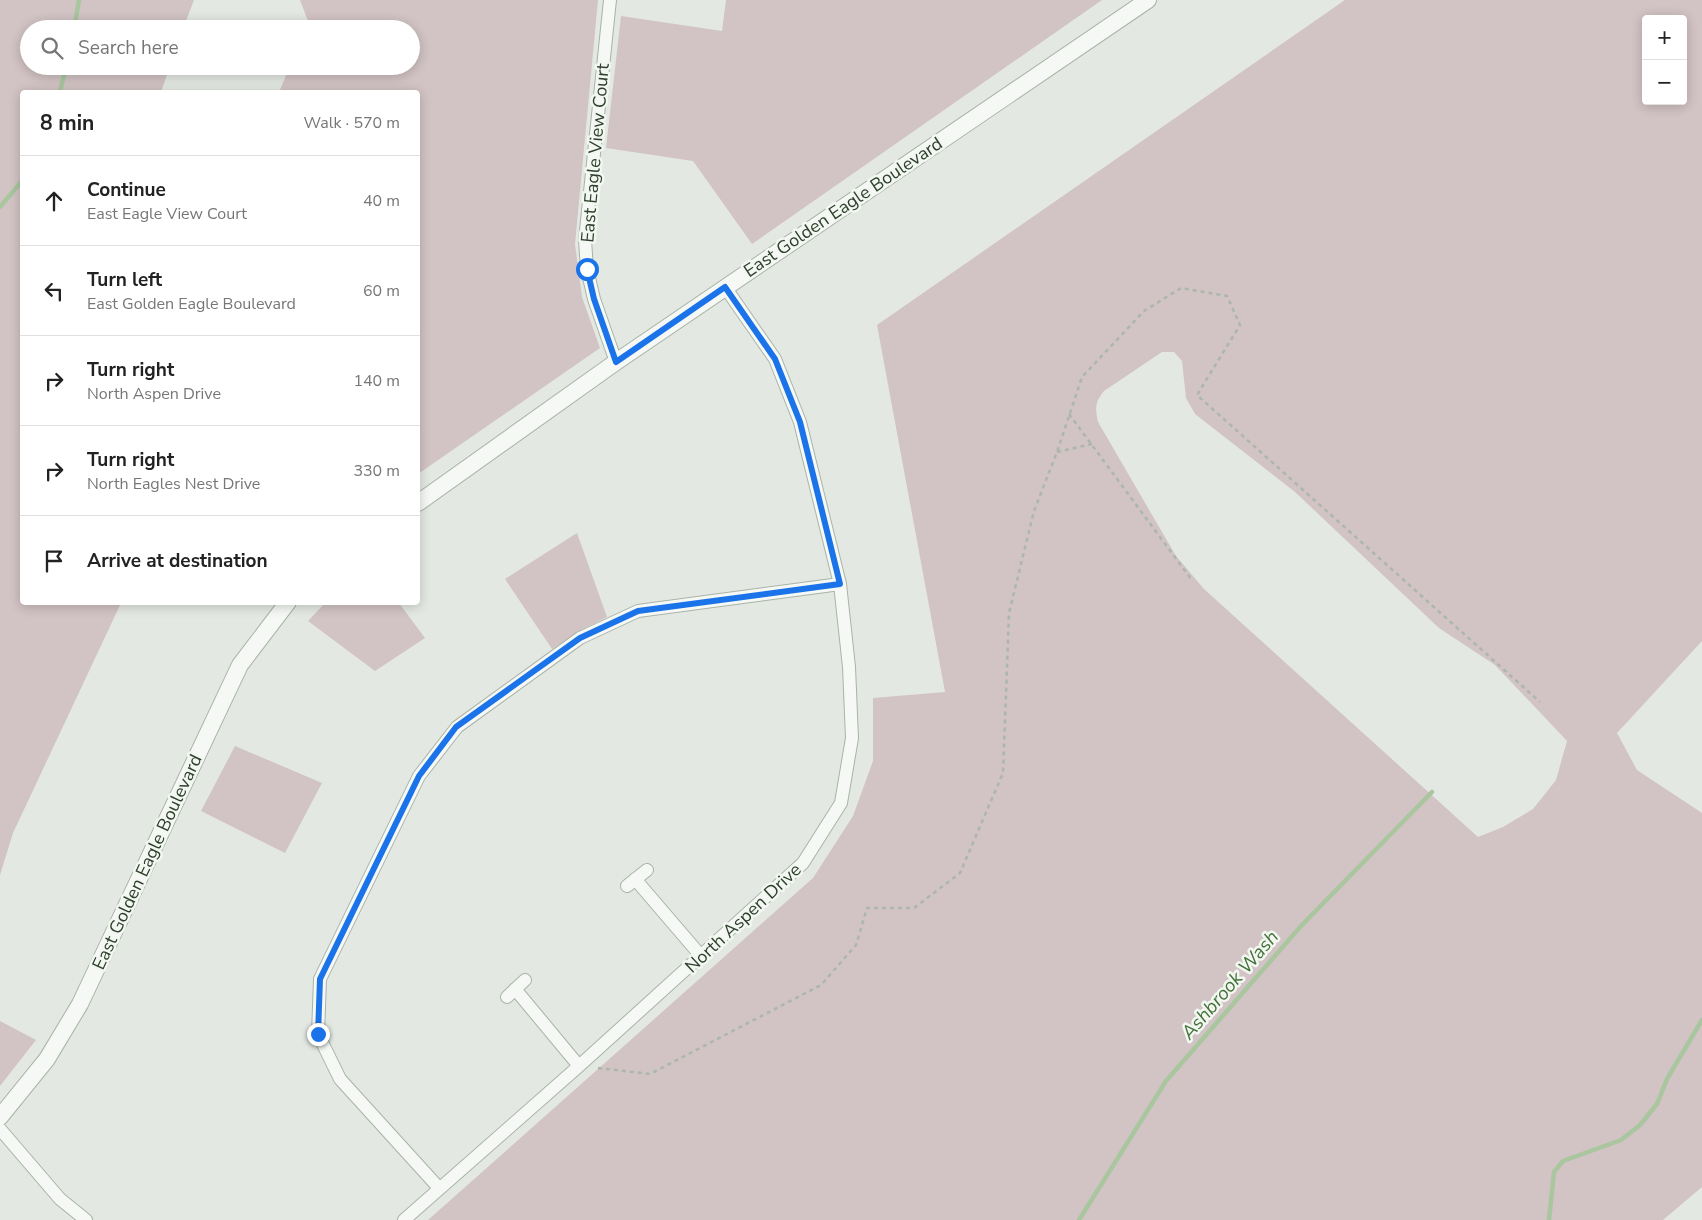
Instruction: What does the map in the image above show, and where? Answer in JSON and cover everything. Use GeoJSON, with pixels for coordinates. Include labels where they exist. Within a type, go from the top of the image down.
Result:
{"type":"FeatureCollection","features":[{"type":"Feature","properties":{"kind":"street","name":"East Eagle View Court"},"geometry":{"type":"LineString","coordinates":[[610,0],[585,240],[587,269],[594,299],[616,362]]}},
{"type":"Feature","properties":{"kind":"street","name":"East Golden Eagle Boulevard"},"geometry":{"type":"LineString","coordinates":[[420,502],[616,362],[1148,0]]}},
{"type":"Feature","properties":{"kind":"street","name":"North Aspen Drive"},"geometry":{"type":"LineString","coordinates":[[404,1220],[438,1188],[579,1066],[803,863],[841,803],[852,738],[849,668],[840,584],[800,422],[775,359],[725,287]]}},
{"type":"Feature","properties":{"kind":"street"},"geometry":{"type":"LineString","coordinates":[[438,1188],[340,1079],[318,1034],[320,979],[419,776],[456,727],[580,638],[638,611],[840,584]]}},
{"type":"Feature","properties":{"kind":"street","name":"East Golden Eagle Boulevard"},"geometry":{"type":"LineString","coordinates":[[0,1118],[47,1059],[80,1004],[240,665],[286,605]]}},
{"type":"Feature","properties":{"kind":"street"},"geometry":{"type":"LineString","coordinates":[[647,870],[631,883],[701,956]]}},
{"type":"Feature","properties":{"kind":"street"},"geometry":{"type":"LineString","coordinates":[[525,980],[511,993],[579,1066]]}},
{"type":"Feature","properties":{"kind":"street"},"geometry":{"type":"LineString","coordinates":[[0,1129],[60,1199],[86,1220]]}},
{"type":"Feature","properties":{"kind":"path"},"geometry":{"type":"LineString","coordinates":[[579,1066],[650,1074],[821,985],[856,945],[867,908],[914,908],[960,873],[1002,774],[1009,613],[1034,510],[1057,452],[1082,377],[1144,312],[1181,288],[1227,296],[1240,325],[1197,395],[1540,702]]}},
{"type":"Feature","properties":{"kind":"path"},"geometry":{"type":"LineString","coordinates":[[1069,414],[1191,579]]}},
{"type":"Feature","properties":{"kind":"path"},"geometry":{"type":"LineString","coordinates":[[1057,452],[1092,444]]}},
{"type":"Feature","properties":{"kind":"shaded area"},"geometry":{"type":"Polygon","coordinates":[[[0,0],[194,0],[186,20],[20,20],[20,75],[167,75],[162,90],[20,90],[20,605],[120,605],[13,833],[0,875],[0,0]]]}},
{"type":"Feature","properties":{"kind":"shaded area"},"geometry":{"type":"Polygon","coordinates":[[[300,0],[598,0],[575,244],[582,297],[600,348],[420,473],[420,90],[280,90],[286,75],[420,75],[420,20],[308,20],[300,0]]]}},
{"type":"Feature","properties":{"kind":"shaded area"},"geometry":{"type":"Polygon","coordinates":[[[726,0],[1102,0],[752,244],[693,161],[606,148],[621,16],[722,31],[726,0]]]}},
{"type":"Feature","properties":{"kind":"shaded area"},"geometry":{"type":"Polygon","coordinates":[[[1345,0],[1702,0],[1702,641],[1617,733],[1637,770],[1702,813],[1702,1187],[1663,1220],[428,1220],[813,878],[853,816],[873,761],[873,698],[945,692],[877,325],[1345,0]],[[1162,352],[1104,391],[1097,402],[1096,413],[1098,422],[1176,556],[1204,589],[1478,837],[1503,827],[1533,809],[1556,780],[1567,741],[1495,665],[1439,628],[1295,492],[1195,414],[1186,398],[1182,361],[1174,352],[1162,352]]]}},
{"type":"Feature","properties":{"kind":"shaded area"},"geometry":{"type":"Polygon","coordinates":[[[577,533],[607,617],[583,629],[552,649],[505,579],[577,533]]]}},
{"type":"Feature","properties":{"kind":"shaded area"},"geometry":{"type":"Polygon","coordinates":[[[323,605],[400,605],[425,638],[375,671],[308,621],[323,605]]]}},
{"type":"Feature","properties":{"kind":"shaded area"},"geometry":{"type":"Polygon","coordinates":[[[235,746],[322,783],[285,853],[201,811],[235,746]]]}},
{"type":"Feature","properties":{"kind":"shaded area"},"geometry":{"type":"Polygon","coordinates":[[[0,1021],[36,1040],[0,1086],[0,1021]]]}},
{"type":"Feature","properties":{"kind":"waterway"},"geometry":{"type":"LineString","coordinates":[[76,20],[79,0]]}},
{"type":"Feature","properties":{"kind":"waterway"},"geometry":{"type":"LineString","coordinates":[[60,90],[64,75]]}},
{"type":"Feature","properties":{"kind":"waterway"},"geometry":{"type":"LineString","coordinates":[[0,207],[20,183]]}},
{"type":"Feature","properties":{"kind":"waterway","name":"Ashbrook Wash"},"geometry":{"type":"LineString","coordinates":[[1079,1220],[1166,1081],[1301,926],[1432,792]]}},
{"type":"Feature","properties":{"kind":"waterway"},"geometry":{"type":"LineString","coordinates":[[1549,1220],[1554,1172],[1563,1161],[1621,1140],[1640,1125],[1657,1104],[1667,1079],[1702,1020]]}},
{"type":"Feature","properties":{"kind":"route"},"geometry":{"type":"LineString","coordinates":[[318,1034],[320,979],[419,776],[456,727],[580,638],[638,611],[840,584],[800,422],[775,359],[725,287],[616,362],[594,299],[587,269]]}}]}
